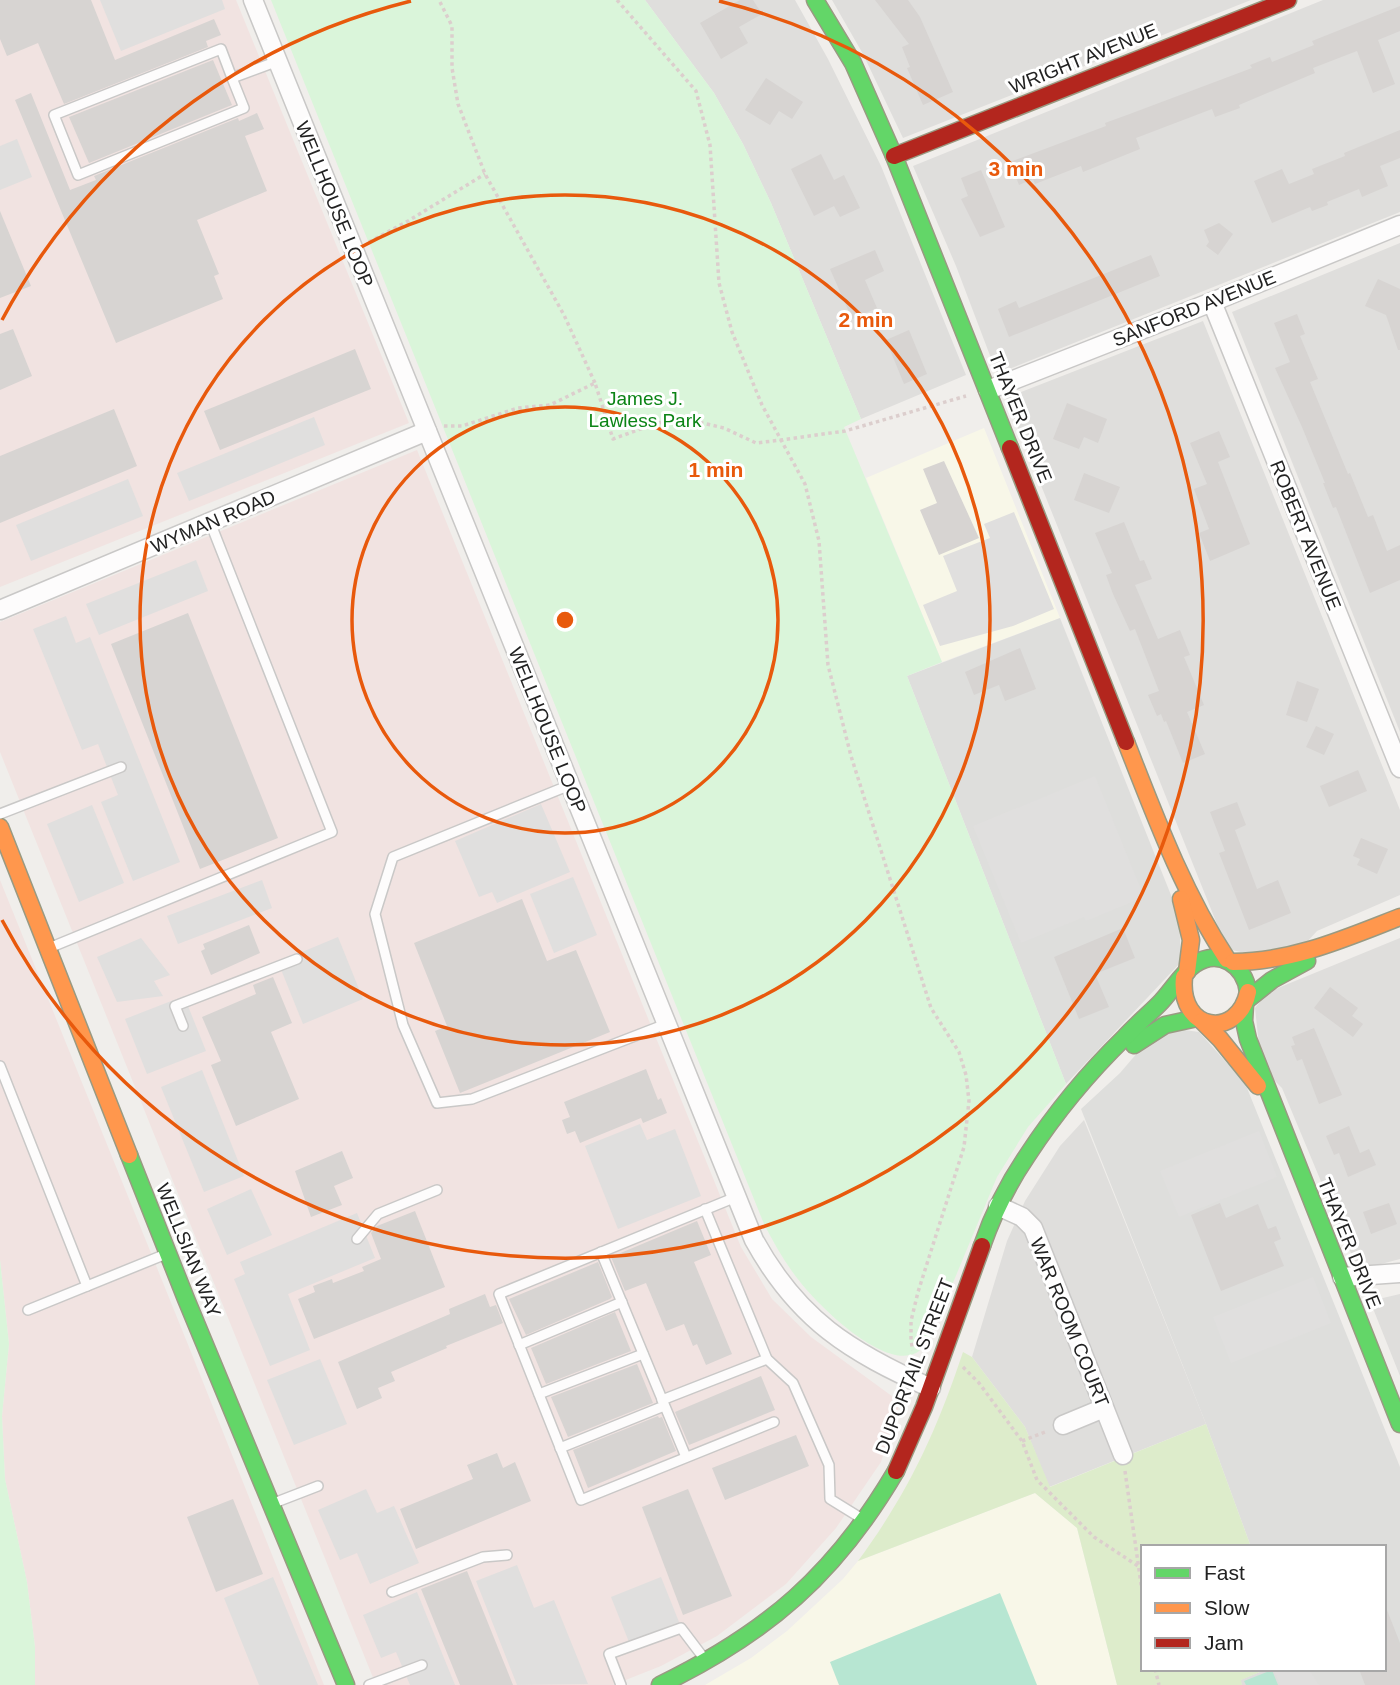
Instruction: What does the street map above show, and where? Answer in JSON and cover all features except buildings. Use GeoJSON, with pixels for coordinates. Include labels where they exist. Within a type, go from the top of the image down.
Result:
{"type":"FeatureCollection","features":[{"type":"Feature","properties":{"kind":"main road","name":"THAYER DRIVE"},"geometry":{"type":"LineString","coordinates":[[816,0],[853,63],[894,156],[980,392],[1171,856],[1212,936],[1230,961]]}},
{"type":"Feature","properties":{"kind":"main road","name":"WRIGHT AVENUE"},"geometry":{"type":"LineString","coordinates":[[894,156],[1288,0]]}},
{"type":"Feature","properties":{"kind":"main road","name":"WELLSIAN WAY"},"geometry":{"type":"LineString","coordinates":[[0,827],[168,1254],[346,1685]]}},
{"type":"Feature","properties":{"kind":"main road","name":"THAYER DRIVE"},"geometry":{"type":"LineString","coordinates":[[1171,856],[1191,940],[1185,974]]}},
{"type":"Feature","properties":{"kind":"main road"},"geometry":{"type":"LineString","coordinates":[[1352,936],[1278,976],[1229,1020],[1219,1023],[1199,1020],[1184,1003],[1181,993],[1185,974],[1194,963],[1205,958],[1216,957],[1251,963],[1272,960],[1352,936],[1400,917]]}},
{"type":"Feature","properties":{"kind":"main road"},"geometry":{"type":"LineString","coordinates":[[1230,961],[1243,973],[1247,983],[1246,1002]]}},
{"type":"Feature","properties":{"kind":"main road","name":"DUPORTAIL STREET"},"geometry":{"type":"LineString","coordinates":[[660,1685],[707,1662],[747,1638],[790,1605],[824,1572],[865,1521],[907,1450],[998,1206],[1037,1140],[1107,1056],[1185,974]]}},
{"type":"Feature","properties":{"kind":"main road","name":"THAYER DRIVE"},"geometry":{"type":"LineString","coordinates":[[1246,1002],[1245,1030],[1400,1424]]}},
{"type":"Feature","properties":{"kind":"main road","name":"THAYER DRIVE"},"geometry":{"type":"LineString","coordinates":[[1199,1020],[1230,1051],[1277,1116]]}},
{"type":"Feature","properties":{"kind":"main road","name":"DUPORTAIL STREET"},"geometry":{"type":"LineString","coordinates":[[1067,1103],[1113,1060],[1151,1033],[1174,1022],[1199,1020]]}},
{"type":"Feature","properties":{"kind":"street","name":"WELLHOUSE LOOP"},"geometry":{"type":"LineString","coordinates":[[253,0],[754,1240],[782,1285],[810,1316],[861,1354],[931,1388]]}},
{"type":"Feature","properties":{"kind":"street","name":"SANFORD AVENUE"},"geometry":{"type":"LineString","coordinates":[[980,392],[1400,225]]}},
{"type":"Feature","properties":{"kind":"street","name":"ROBERT AVENUE"},"geometry":{"type":"LineString","coordinates":[[1212,302],[1400,768]]}},
{"type":"Feature","properties":{"kind":"street","name":"WYMAN ROAD"},"geometry":{"type":"LineString","coordinates":[[0,610],[427,431]]}},
{"type":"Feature","properties":{"kind":"street","name":"WAR ROOM COURT"},"geometry":{"type":"LineString","coordinates":[[998,1206],[1014,1212],[1033,1228],[1123,1455]]}},
{"type":"Feature","properties":{"kind":"street"},"geometry":{"type":"LineString","coordinates":[[1342,1277],[1400,1273]]}},
{"type":"Feature","properties":{"kind":"street"},"geometry":{"type":"LineString","coordinates":[[1063,1425],[1104,1408]]}},
{"type":"Feature","properties":{"kind":"lane"},"geometry":{"type":"LineString","coordinates":[[221,48],[232,78],[244,108],[78,175],[54,115],[221,48]]}},
{"type":"Feature","properties":{"kind":"lane"},"geometry":{"type":"LineString","coordinates":[[232,78],[278,61]]}},
{"type":"Feature","properties":{"kind":"lane"},"geometry":{"type":"LineString","coordinates":[[48,949],[332,832],[210,522]]}},
{"type":"Feature","properties":{"kind":"lane"},"geometry":{"type":"LineString","coordinates":[[0,814],[121,768]]}},
{"type":"Feature","properties":{"kind":"lane"},"geometry":{"type":"LineString","coordinates":[[570,785],[393,857],[375,914],[403,1025],[438,1103],[472,1099],[666,1024]]}},
{"type":"Feature","properties":{"kind":"lane"},"geometry":{"type":"LineString","coordinates":[[183,1026],[176,1006],[297,959]]}},
{"type":"Feature","properties":{"kind":"lane"},"geometry":{"type":"LineString","coordinates":[[0,1066],[87,1286]]}},
{"type":"Feature","properties":{"kind":"lane"},"geometry":{"type":"LineString","coordinates":[[357,1239],[378,1214],[437,1190]]}},
{"type":"Feature","properties":{"kind":"lane"},"geometry":{"type":"LineString","coordinates":[[736,1197],[499,1294],[581,1500],[774,1422]]}},
{"type":"Feature","properties":{"kind":"lane"},"geometry":{"type":"LineString","coordinates":[[705,1209],[766,1359],[793,1383],[829,1465],[830,1499],[865,1521]]}},
{"type":"Feature","properties":{"kind":"lane"},"geometry":{"type":"LineString","coordinates":[[601,1252],[686,1457]]}},
{"type":"Feature","properties":{"kind":"lane"},"geometry":{"type":"LineString","coordinates":[[28,1310],[168,1254]]}},
{"type":"Feature","properties":{"kind":"lane"},"geometry":{"type":"LineString","coordinates":[[519,1345],[622,1302]]}},
{"type":"Feature","properties":{"kind":"lane"},"geometry":{"type":"LineString","coordinates":[[539,1394],[643,1354]]}},
{"type":"Feature","properties":{"kind":"lane"},"geometry":{"type":"LineString","coordinates":[[560,1448],[766,1359]]}},
{"type":"Feature","properties":{"kind":"lane"},"geometry":{"type":"LineString","coordinates":[[271,1504],[318,1486]]}},
{"type":"Feature","properties":{"kind":"lane"},"geometry":{"type":"LineString","coordinates":[[392,1592],[483,1557],[507,1555]]}},
{"type":"Feature","properties":{"kind":"lane"},"geometry":{"type":"LineString","coordinates":[[621,1685],[609,1654],[681,1628],[707,1662]]}},
{"type":"Feature","properties":{"kind":"lane"},"geometry":{"type":"LineString","coordinates":[[369,1685],[422,1665]]}},
{"type":"Feature","properties":{"kind":"path"},"geometry":{"type":"LineString","coordinates":[[617,0],[696,91],[710,145],[719,283],[732,332],[762,405],[805,484],[819,541],[828,665],[851,756],[931,1008],[959,1052],[966,1075],[969,1101],[964,1147],[918,1292],[911,1321],[913,1350]]}},
{"type":"Feature","properties":{"kind":"path"},"geometry":{"type":"LineString","coordinates":[[440,2],[452,26],[452,68],[458,104],[485,174],[564,315],[596,383],[613,439],[657,423],[690,420],[724,428],[756,443],[781,440],[845,431],[980,392]]}},
{"type":"Feature","properties":{"kind":"path"},"geometry":{"type":"LineString","coordinates":[[352,246],[375,240],[485,174]]}},
{"type":"Feature","properties":{"kind":"path"},"geometry":{"type":"LineString","coordinates":[[427,431],[443,426],[462,426],[518,408],[550,405],[596,383]]}},
{"type":"Feature","properties":{"kind":"path"},"geometry":{"type":"LineString","coordinates":[[960,1364],[979,1383],[1022,1441],[1037,1480],[1094,1537],[1138,1566]]}},
{"type":"Feature","properties":{"kind":"path"},"geometry":{"type":"LineString","coordinates":[[1022,1441],[1063,1425]]}},
{"type":"Feature","properties":{"kind":"path"},"geometry":{"type":"LineString","coordinates":[[1123,1455],[1141,1585]]}},
{"type":"Feature","properties":{"kind":"shaded area"},"geometry":{"type":"Polygon","coordinates":[[[0,0],[236,0],[409,423],[0,587],[0,0]]]}},
{"type":"Feature","properties":{"kind":"shaded area"},"geometry":{"type":"Polygon","coordinates":[[[100,0],[222,0],[225,9],[121,51],[100,0]]]}},
{"type":"Feature","properties":{"kind":"shaded area"},"geometry":{"type":"Polygon","coordinates":[[[645,0],[795,0],[828,59],[881,166],[966,375],[861,419],[771,203],[743,144],[714,93],[645,0]]]}},
{"type":"Feature","properties":{"kind":"shaded area"},"geometry":{"type":"Polygon","coordinates":[[[832,0],[1251,0],[903,138],[863,54],[832,0]]]}},
{"type":"Feature","properties":{"kind":"shaded area"},"geometry":{"type":"Polygon","coordinates":[[[1323,0],[1400,0],[1400,212],[997,374],[956,266],[913,166],[1323,0]]]}},
{"type":"Feature","properties":{"kind":"shaded area"},"geometry":{"type":"Polygon","coordinates":[[[17,139],[32,177],[0,190],[0,146],[17,139]]]}},
{"type":"Feature","properties":{"kind":"shaded area"},"geometry":{"type":"Polygon","coordinates":[[[1400,243],[1400,732],[1232,312],[1400,243]]]}},
{"type":"Feature","properties":{"kind":"shaded area"},"geometry":{"type":"Polygon","coordinates":[[[1203,321],[1400,810],[1400,895],[1317,931],[1307,942],[1264,957],[1227,949],[1006,398],[1203,321]]]}},
{"type":"Feature","properties":{"kind":"shaded area"},"geometry":{"type":"Polygon","coordinates":[[[314,417],[325,445],[189,501],[177,473],[314,417]]]}},
{"type":"Feature","properties":{"kind":"shaded area"},"geometry":{"type":"Polygon","coordinates":[[[984,428],[1060,618],[942,662],[866,478],[984,428]]]}},
{"type":"Feature","properties":{"kind":"shaded area"},"geometry":{"type":"Polygon","coordinates":[[[417,450],[741,1247],[772,1299],[811,1337],[900,1402],[881,1462],[836,1528],[786,1584],[717,1636],[661,1666],[613,1685],[376,1685],[0,752],[0,622],[417,450]]]}},
{"type":"Feature","properties":{"kind":"shaded area"},"geometry":{"type":"Polygon","coordinates":[[[128,479],[143,516],[31,561],[16,525],[128,479]]]}},
{"type":"Feature","properties":{"kind":"shaded area"},"geometry":{"type":"Polygon","coordinates":[[[1014,512],[1054,609],[1013,626],[940,646],[923,605],[957,591],[943,556],[990,538],[984,524],[1014,512]]]}},
{"type":"Feature","properties":{"kind":"shaded area"},"geometry":{"type":"Polygon","coordinates":[[[196,560],[208,591],[99,635],[86,604],[196,560]]]}},
{"type":"Feature","properties":{"kind":"shaded area"},"geometry":{"type":"Polygon","coordinates":[[[66,616],[76,643],[90,637],[180,862],[133,881],[101,802],[118,795],[98,744],[82,750],[33,629],[66,616]]]}},
{"type":"Feature","properties":{"kind":"shaded area"},"geometry":{"type":"Polygon","coordinates":[[[1060,618],[1179,915],[1181,962],[1066,1084],[907,676],[1060,618]]]}},
{"type":"Feature","properties":{"kind":"shaded area"},"geometry":{"type":"Polygon","coordinates":[[[1095,776],[1144,897],[1086,921],[1084,917],[1021,943],[973,826],[1095,776]]]}},
{"type":"Feature","properties":{"kind":"shaded area"},"geometry":{"type":"Polygon","coordinates":[[[541,804],[570,872],[497,903],[492,892],[479,897],[455,841],[541,804]]]}},
{"type":"Feature","properties":{"kind":"shaded area"},"geometry":{"type":"Polygon","coordinates":[[[92,805],[124,883],[79,902],[47,824],[92,805]]]}},
{"type":"Feature","properties":{"kind":"shaded area"},"geometry":{"type":"Polygon","coordinates":[[[573,877],[597,935],[554,953],[530,894],[573,877]]]}},
{"type":"Feature","properties":{"kind":"shaded area"},"geometry":{"type":"Polygon","coordinates":[[[0,880],[324,1685],[35,1685],[35,1647],[27,1582],[5,1479],[2,1416],[9,1344],[0,1260],[0,880]]]}},
{"type":"Feature","properties":{"kind":"shaded area"},"geometry":{"type":"Polygon","coordinates":[[[262,880],[272,908],[178,944],[167,916],[262,880]]]}},
{"type":"Feature","properties":{"kind":"shaded area"},"geometry":{"type":"Polygon","coordinates":[[[338,937],[363,999],[303,1024],[278,962],[338,937]]]}},
{"type":"Feature","properties":{"kind":"shaded area"},"geometry":{"type":"Polygon","coordinates":[[[141,938],[170,975],[154,981],[163,996],[117,1002],[97,957],[141,938]]]}},
{"type":"Feature","properties":{"kind":"shaded area"},"geometry":{"type":"Polygon","coordinates":[[[1400,938],[1400,1259],[1358,1270],[1282,1088],[1270,1076],[1260,1054],[1255,1008],[1268,992],[1400,938]]]}},
{"type":"Feature","properties":{"kind":"shaded area"},"geometry":{"type":"Polygon","coordinates":[[[184,996],[206,1051],[147,1074],[125,1019],[184,996]]]}},
{"type":"Feature","properties":{"kind":"shaded area"},"geometry":{"type":"Polygon","coordinates":[[[1170,1028],[1199,1032],[1245,1083],[1400,1467],[1400,1685],[1242,1685],[1240,1680],[1262,1671],[1386,1671],[1386,1545],[1250,1545],[1206,1424],[1081,1109],[1120,1073],[1144,1045],[1170,1028]]]}},
{"type":"Feature","properties":{"kind":"shaded area"},"geometry":{"type":"Polygon","coordinates":[[[202,1070],[244,1176],[204,1192],[161,1087],[202,1070]]]}},
{"type":"Feature","properties":{"kind":"shaded area"},"geometry":{"type":"Polygon","coordinates":[[[1084,1120],[1206,1424],[1049,1487],[1025,1427],[972,1357],[1007,1241],[1025,1201],[1060,1146],[1084,1120]]]}},
{"type":"Feature","properties":{"kind":"shaded area"},"geometry":{"type":"Polygon","coordinates":[[[640,1124],[647,1140],[675,1129],[701,1196],[618,1229],[585,1146],[640,1124]]]}},
{"type":"Feature","properties":{"kind":"shaded area"},"geometry":{"type":"Polygon","coordinates":[[[1259,1131],[1277,1177],[1179,1217],[1160,1171],[1259,1131]]]}},
{"type":"Feature","properties":{"kind":"shaded area"},"geometry":{"type":"Polygon","coordinates":[[[251,1189],[272,1235],[227,1255],[207,1209],[251,1189]]]}},
{"type":"Feature","properties":{"kind":"shaded area"},"geometry":{"type":"Polygon","coordinates":[[[357,1213],[375,1258],[288,1294],[310,1350],[270,1366],[234,1279],[245,1274],[240,1262],[357,1213]]]}},
{"type":"Feature","properties":{"kind":"shaded area"},"geometry":{"type":"Polygon","coordinates":[[[1313,1277],[1331,1323],[1231,1363],[1213,1317],[1313,1277]]]}},
{"type":"Feature","properties":{"kind":"shaded area"},"geometry":{"type":"Polygon","coordinates":[[[1400,1294],[1400,1376],[1370,1301],[1400,1294]]]}},
{"type":"Feature","properties":{"kind":"shaded area"},"geometry":{"type":"Polygon","coordinates":[[[320,1359],[347,1424],[294,1445],[267,1380],[320,1359]]]}},
{"type":"Feature","properties":{"kind":"shaded area"},"geometry":{"type":"Polygon","coordinates":[[[366,1489],[377,1513],[394,1506],[419,1563],[370,1584],[357,1553],[340,1560],[318,1510],[366,1489]]]}},
{"type":"Feature","properties":{"kind":"shaded area"},"geometry":{"type":"Polygon","coordinates":[[[1035,1493],[1077,1528],[1117,1685],[705,1685],[751,1658],[787,1631],[843,1579],[858,1561],[1035,1493]]]}},
{"type":"Feature","properties":{"kind":"shaded area"},"geometry":{"type":"Polygon","coordinates":[[[517,1565],[534,1608],[554,1600],[588,1684],[517,1685],[476,1581],[517,1565]]]}},
{"type":"Feature","properties":{"kind":"shaded area"},"geometry":{"type":"Polygon","coordinates":[[[273,1577],[318,1685],[259,1685],[224,1598],[273,1577]]]}},
{"type":"Feature","properties":{"kind":"shaded area"},"geometry":{"type":"Polygon","coordinates":[[[661,1577],[679,1622],[629,1642],[611,1597],[661,1577]]]}},
{"type":"Feature","properties":{"kind":"shaded area"},"geometry":{"type":"Polygon","coordinates":[[[417,1592],[455,1685],[410,1685],[396,1652],[381,1658],[363,1615],[417,1592]]]}},
{"type":"Feature","properties":{"kind":"shaded area"},"geometry":{"type":"Polygon","coordinates":[[[1274,1671],[1310,1671],[1319,1685],[1280,1685],[1274,1671]]]}},
{"type":"Feature","properties":{"kind":"green space","name":"James J. Lawless Park"},"geometry":{"type":"Polygon","coordinates":[[[271,0],[645,0],[714,93],[743,144],[771,203],[861,419],[844,427],[942,662],[907,676],[1066,1084],[1028,1127],[997,1177],[930,1338],[917,1353],[897,1355],[882,1350],[866,1342],[835,1318],[796,1276],[764,1224],[271,0]]]}},
{"type":"Feature","properties":{"kind":"green space"},"geometry":{"type":"Polygon","coordinates":[[[0,1260],[9,1344],[2,1416],[5,1479],[27,1582],[35,1647],[35,1685],[0,1685],[0,1260]]]}},
{"type":"Feature","properties":{"kind":"green space"},"geometry":{"type":"Polygon","coordinates":[[[963,1352],[972,1357],[1025,1427],[1050,1487],[1206,1424],[1250,1545],[1141,1545],[1141,1671],[1262,1671],[1241,1680],[1242,1685],[1117,1685],[1077,1528],[1035,1493],[858,1561],[906,1486],[942,1409],[963,1352]]]}},
{"type":"Feature","properties":{"kind":"green space"},"geometry":{"type":"Polygon","coordinates":[[[1000,1593],[1037,1685],[839,1685],[830,1662],[1000,1593]]]}},
{"type":"Feature","properties":{"kind":"green space"},"geometry":{"type":"Polygon","coordinates":[[[1272,1671],[1278,1685],[1246,1685],[1244,1681],[1272,1671]]]}},
{"type":"Feature","properties":{"kind":"traffic: fast"},"geometry":{"type":"LineString","coordinates":[[815,0],[853,63],[894,156],[1010,448]]}},
{"type":"Feature","properties":{"kind":"traffic: fast"},"geometry":{"type":"LineString","coordinates":[[982,1246],[1007,1188],[1049,1124],[1098,1065],[1159,1004],[1190,968],[1204,960],[1222,959],[1242,974],[1248,992]]}},
{"type":"Feature","properties":{"kind":"traffic: fast"},"geometry":{"type":"LineString","coordinates":[[1247,1000],[1272,980],[1307,961]]}},
{"type":"Feature","properties":{"kind":"traffic: fast"},"geometry":{"type":"LineString","coordinates":[[1245,1004],[1244,1021],[1248,1039],[1400,1424]]}},
{"type":"Feature","properties":{"kind":"traffic: fast"},"geometry":{"type":"LineString","coordinates":[[1134,1045],[1165,1025],[1197,1018]]}},
{"type":"Feature","properties":{"kind":"traffic: fast"},"geometry":{"type":"LineString","coordinates":[[129,1155],[346,1685]]}},
{"type":"Feature","properties":{"kind":"traffic: fast"},"geometry":{"type":"LineString","coordinates":[[660,1685],[733,1644],[795,1598],[823,1571],[848,1541],[896,1471]]}},
{"type":"Feature","properties":{"kind":"traffic: slow"},"geometry":{"type":"LineString","coordinates":[[1126,742],[1183,880],[1227,959]]}},
{"type":"Feature","properties":{"kind":"traffic: slow"},"geometry":{"type":"LineString","coordinates":[[0,827],[129,1155]]}},
{"type":"Feature","properties":{"kind":"traffic: slow"},"geometry":{"type":"LineString","coordinates":[[1181,899],[1191,940],[1187,972]]}},
{"type":"Feature","properties":{"kind":"traffic: slow"},"geometry":{"type":"LineString","coordinates":[[1233,962],[1298,953],[1400,917]]}},
{"type":"Feature","properties":{"kind":"traffic: slow"},"geometry":{"type":"LineString","coordinates":[[1184,977],[1185,995],[1190,1009],[1199,1019],[1210,1023],[1222,1023],[1233,1018],[1242,1007],[1248,992]]}},
{"type":"Feature","properties":{"kind":"traffic: slow"},"geometry":{"type":"LineString","coordinates":[[1202,1021],[1258,1086]]}},
{"type":"Feature","properties":{"kind":"traffic: jam"},"geometry":{"type":"LineString","coordinates":[[894,156],[1288,0]]}},
{"type":"Feature","properties":{"kind":"traffic: jam"},"geometry":{"type":"LineString","coordinates":[[1010,448],[1126,742]]}},
{"type":"Feature","properties":{"kind":"traffic: jam"},"geometry":{"type":"LineString","coordinates":[[896,1471],[924,1407],[982,1246]]}}]}
